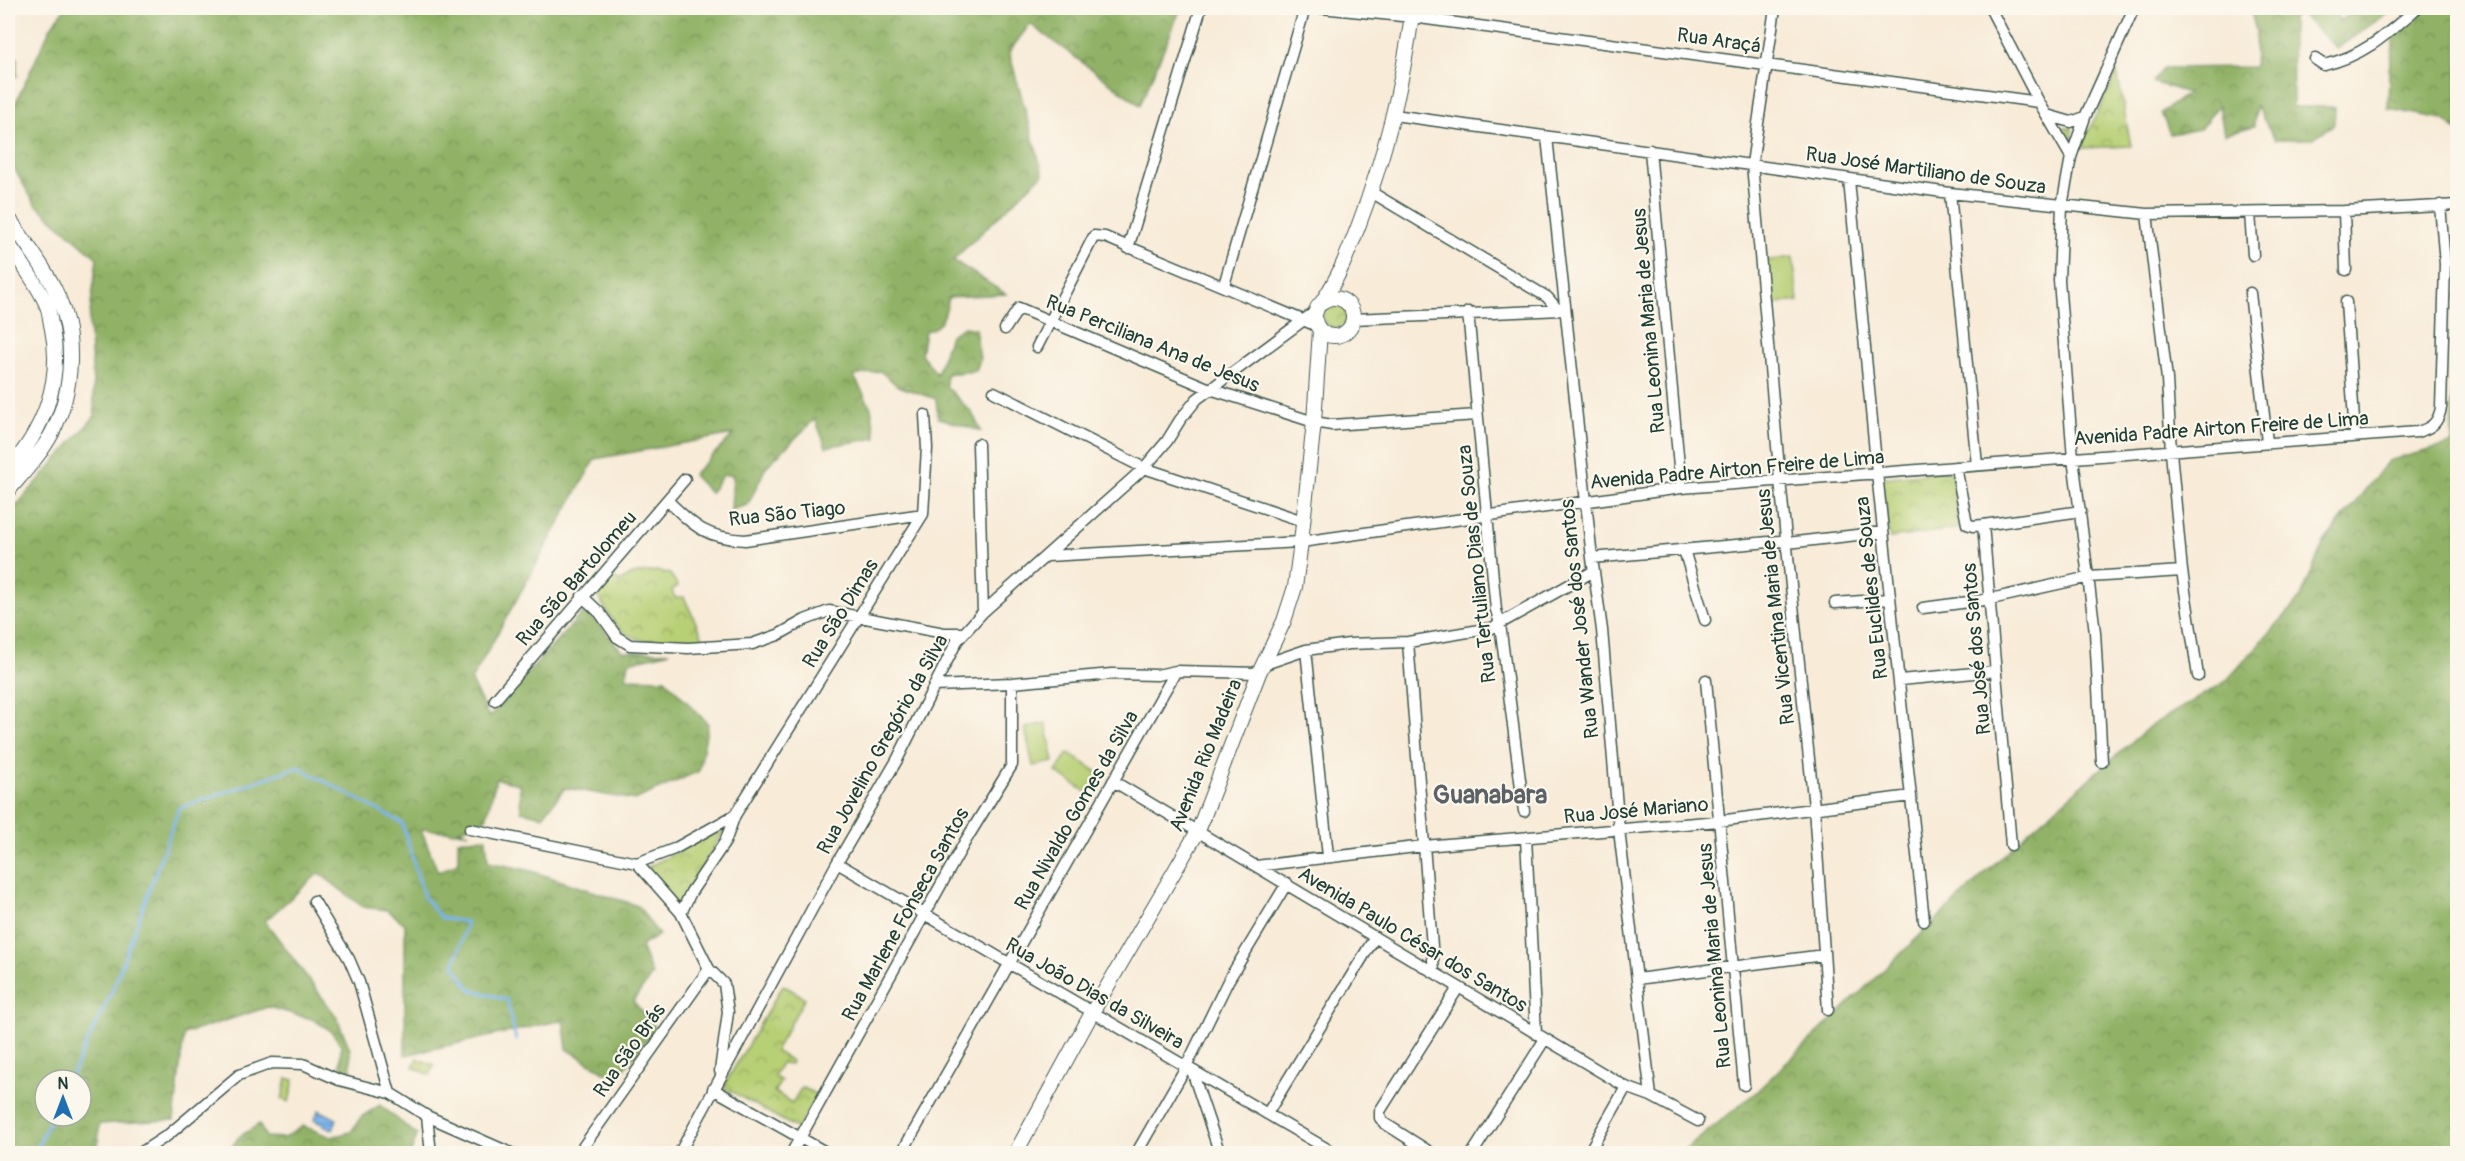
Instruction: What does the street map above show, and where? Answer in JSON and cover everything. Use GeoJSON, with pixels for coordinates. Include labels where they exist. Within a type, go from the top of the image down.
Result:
{"type":"FeatureCollection","features":[{"type":"Feature","properties":{"kind":"main road"},"geometry":{"type":"LineString","coordinates":[[1346,258],[1344,286],[1353,312],[1353,319],[1351,327],[1340,336],[1329,336],[1314,326],[1319,306],[1346,258],[1371,192],[1394,116],[1412,12]]}},
{"type":"Feature","properties":{"kind":"main road"},"geometry":{"type":"LineString","coordinates":[[8,217],[56,291],[69,336],[69,370],[63,406],[51,434],[8,491]]}},
{"type":"Feature","properties":{"kind":"main road"},"geometry":{"type":"LineString","coordinates":[[8,243],[47,307],[55,353],[55,372],[46,412],[33,436],[8,470]]}},
{"type":"Feature","properties":{"kind":"main road"},"geometry":{"type":"LineString","coordinates":[[1319,306],[1332,298],[1348,303]]}},
{"type":"Feature","properties":{"kind":"main road","name":"Avenida Rio Madeira"},"geometry":{"type":"LineString","coordinates":[[1015,1154],[1093,1011],[1198,831],[1262,668],[1284,621],[1295,587],[1302,542],[1318,371],[1314,326]]}},
{"type":"Feature","properties":{"kind":"main road","name":"Avenida Rio Madeira"},"geometry":{"type":"LineString","coordinates":[[1318,371],[1327,349],[1340,336]]}},
{"type":"Feature","properties":{"kind":"street"},"geometry":{"type":"LineString","coordinates":[[1128,248],[1201,8]]}},
{"type":"Feature","properties":{"kind":"street"},"geometry":{"type":"LineString","coordinates":[[1224,285],[1305,8]]}},
{"type":"Feature","properties":{"kind":"street","name":"Rua Araçá"},"geometry":{"type":"LineString","coordinates":[[1321,8],[1412,12],[2039,102]]}},
{"type":"Feature","properties":{"kind":"street","name":"Rua Vicentina Maria de Jesus"},"geometry":{"type":"LineString","coordinates":[[1775,8],[1752,164],[1780,480],[1814,807],[1828,1010]]}},
{"type":"Feature","properties":{"kind":"street"},"geometry":{"type":"LineString","coordinates":[[1990,8],[2039,102],[2071,157]]}},
{"type":"Feature","properties":{"kind":"street"},"geometry":{"type":"LineString","coordinates":[[2102,762],[2095,632],[2073,458],[2059,280],[2062,206],[2071,157],[2085,117],[2134,8]]}},
{"type":"Feature","properties":{"kind":"street"},"geometry":{"type":"LineString","coordinates":[[2315,59],[2324,65],[2342,61],[2377,43],[2417,8]]}},
{"type":"Feature","properties":{"kind":"street"},"geometry":{"type":"LineString","coordinates":[[2047,115],[2071,122],[2085,117]]}},
{"type":"Feature","properties":{"kind":"street","name":"Rua José Martiliano de Souza"},"geometry":{"type":"LineString","coordinates":[[1394,116],[1752,164],[1849,180],[2062,206],[2147,213],[2250,213],[2457,205]]}},
{"type":"Feature","properties":{"kind":"street","name":"Rua Wander José dos Santos"},"geometry":{"type":"LineString","coordinates":[[1547,138],[1561,310],[1602,630],[1619,830],[1651,1096]]}},
{"type":"Feature","properties":{"kind":"street","name":"Rua Leonina Maria de Jesus"},"geometry":{"type":"LineString","coordinates":[[1650,150],[1681,488]]}},
{"type":"Feature","properties":{"kind":"street","name":"Rua Euclides de Souza"},"geometry":{"type":"LineString","coordinates":[[1849,180],[1876,473],[1900,680],[1924,921]]}},
{"type":"Feature","properties":{"kind":"street"},"geometry":{"type":"LineString","coordinates":[[1371,192],[1547,297],[1561,310]]}},
{"type":"Feature","properties":{"kind":"street"},"geometry":{"type":"LineString","coordinates":[[1950,193],[1977,465]]}},
{"type":"Feature","properties":{"kind":"street","name":"Avenida Padre Airton Freire de Lima"},"geometry":{"type":"LineString","coordinates":[[1047,556],[1302,542],[1681,488],[2417,432],[2431,428],[2439,419],[2441,408],[2445,264],[2440,205]]}},
{"type":"Feature","properties":{"kind":"street"},"geometry":{"type":"LineString","coordinates":[[2344,211],[2346,270]]}},
{"type":"Feature","properties":{"kind":"street"},"geometry":{"type":"LineString","coordinates":[[2147,213],[2167,379],[2182,571],[2198,676]]}},
{"type":"Feature","properties":{"kind":"street"},"geometry":{"type":"LineString","coordinates":[[2250,213],[2253,255]]}},
{"type":"Feature","properties":{"kind":"street"},"geometry":{"type":"LineString","coordinates":[[1036,347],[1094,236],[1105,237],[1224,285],[1314,326]]}},
{"type":"Feature","properties":{"kind":"street"},"geometry":{"type":"LineString","coordinates":[[2250,293],[2267,442]]}},
{"type":"Feature","properties":{"kind":"street"},"geometry":{"type":"LineString","coordinates":[[2346,302],[2355,435]]}},
{"type":"Feature","properties":{"kind":"street","name":"Rua Perciliana Ana de Jesus"},"geometry":{"type":"LineString","coordinates":[[1005,329],[1018,308],[1210,389],[1314,422],[1332,424],[1477,415]]}},
{"type":"Feature","properties":{"kind":"street"},"geometry":{"type":"LineString","coordinates":[[1353,319],[1468,312],[1561,310]]}},
{"type":"Feature","properties":{"kind":"street","name":"Rua Tertuliano Dias de Souza"},"geometry":{"type":"LineString","coordinates":[[1468,312],[1496,610],[1500,624],[1524,811]]}},
{"type":"Feature","properties":{"kind":"street","name":"Rua Jovelino Gregório da Silva"},"geometry":{"type":"LineString","coordinates":[[679,1154],[837,863],[897,760],[957,641],[983,612],[1144,468],[1197,399],[1314,326]]}},
{"type":"Feature","properties":{"kind":"street"},"geometry":{"type":"LineString","coordinates":[[994,392],[1144,468],[1303,521]]}},
{"type":"Feature","properties":{"kind":"street","name":"Rua São Dimas"},"geometry":{"type":"LineString","coordinates":[[681,913],[691,892],[725,842],[735,815],[923,514],[927,448],[925,415]]}},
{"type":"Feature","properties":{"kind":"street"},"geometry":{"type":"LineString","coordinates":[[978,444],[983,612]]}},
{"type":"Feature","properties":{"kind":"street"},"geometry":{"type":"LineString","coordinates":[[1956,467],[1967,524],[1972,526],[2081,511]]}},
{"type":"Feature","properties":{"kind":"street","name":"Rua São Bartolomeu"},"geometry":{"type":"LineString","coordinates":[[495,700],[685,479]]}},
{"type":"Feature","properties":{"kind":"street","name":"Rua São Tiago"},"geometry":{"type":"LineString","coordinates":[[668,501],[707,534],[720,538],[745,540],[923,514]]}},
{"type":"Feature","properties":{"kind":"street","name":"Rua José dos Santos"},"geometry":{"type":"LineString","coordinates":[[1983,525],[2011,845]]}},
{"type":"Feature","properties":{"kind":"street"},"geometry":{"type":"LineString","coordinates":[[1592,558],[1780,541],[1787,543],[1883,532]]}},
{"type":"Feature","properties":{"kind":"street"},"geometry":{"type":"LineString","coordinates":[[1684,550],[1705,620]]}},
{"type":"Feature","properties":{"kind":"street"},"geometry":{"type":"LineString","coordinates":[[934,686],[1012,684],[1112,674],[1157,675],[1176,671],[1262,668],[1306,650],[1349,644],[1408,642],[1492,628],[1594,571]]}},
{"type":"Feature","properties":{"kind":"street"},"geometry":{"type":"LineString","coordinates":[[1923,608],[1991,598],[2089,577],[2182,571]]}},
{"type":"Feature","properties":{"kind":"street"},"geometry":{"type":"LineString","coordinates":[[582,597],[600,613],[617,637],[630,645],[688,648],[752,644],[778,635],[805,620],[830,611],[944,633],[964,633]]}},
{"type":"Feature","properties":{"kind":"street"},"geometry":{"type":"LineString","coordinates":[[1835,603],[1890,599]]}},
{"type":"Feature","properties":{"kind":"street"},"geometry":{"type":"LineString","coordinates":[[1408,642],[1434,972]]}},
{"type":"Feature","properties":{"kind":"street"},"geometry":{"type":"LineString","coordinates":[[1306,650],[1328,856]]}},
{"type":"Feature","properties":{"kind":"street","name":"Rua Nivaldo Gomes da Silva"},"geometry":{"type":"LineString","coordinates":[[901,1154],[1176,671]]}},
{"type":"Feature","properties":{"kind":"street"},"geometry":{"type":"LineString","coordinates":[[1900,680],[1995,671]]}},
{"type":"Feature","properties":{"kind":"street","name":"Rua Leonina Maria de Jesus"},"geometry":{"type":"LineString","coordinates":[[1706,680],[1744,1085]]}},
{"type":"Feature","properties":{"kind":"street","name":"Rua Marlene Fonseca Santos"},"geometry":{"type":"LineString","coordinates":[[791,1154],[966,840],[1012,765],[1012,684]]}},
{"type":"Feature","properties":{"kind":"street","name":"Avenida Paulo César dos Santos"},"geometry":{"type":"LineString","coordinates":[[1113,781],[1626,1087],[1651,1096],[1698,1121]]}},
{"type":"Feature","properties":{"kind":"street","name":"Rua José Mariano"},"geometry":{"type":"LineString","coordinates":[[1256,866],[1424,846],[1719,821],[1911,796]]}},
{"type":"Feature","properties":{"kind":"street","name":"Rua São Dimas"},"geometry":{"type":"LineString","coordinates":[[637,863],[675,849],[735,815]]}},
{"type":"Feature","properties":{"kind":"street"},"geometry":{"type":"LineString","coordinates":[[470,829],[637,863],[681,913],[709,969],[724,984],[728,1012],[719,1077]]}},
{"type":"Feature","properties":{"kind":"street"},"geometry":{"type":"LineString","coordinates":[[1472,1154],[1540,1036],[1526,838]]}},
{"type":"Feature","properties":{"kind":"street","name":"Rua João Dias da Silveira"},"geometry":{"type":"LineString","coordinates":[[837,863],[1093,1011],[1325,1150],[1336,1154]]}},
{"type":"Feature","properties":{"kind":"street"},"geometry":{"type":"LineString","coordinates":[[1136,1154],[1189,1069],[1228,981],[1287,883]]}},
{"type":"Feature","properties":{"kind":"street"},"geometry":{"type":"LineString","coordinates":[[314,901],[349,959],[359,982],[390,1093]]}},
{"type":"Feature","properties":{"kind":"street"},"geometry":{"type":"LineString","coordinates":[[1267,1114],[1375,937]]}},
{"type":"Feature","properties":{"kind":"street"},"geometry":{"type":"LineString","coordinates":[[1636,979],[1824,955]]}},
{"type":"Feature","properties":{"kind":"street","name":"Rua São Brás"},"geometry":{"type":"LineString","coordinates":[[578,1154],[709,969]]}},
{"type":"Feature","properties":{"kind":"street"},"geometry":{"type":"LineString","coordinates":[[1433,1154],[1395,1132],[1380,1118],[1380,1111],[1458,988]]}},
{"type":"Feature","properties":{"kind":"street"},"geometry":{"type":"LineString","coordinates":[[142,1152],[168,1134],[239,1075],[272,1064],[303,1064],[339,1080],[390,1093],[427,1116],[513,1154]]}},
{"type":"Feature","properties":{"kind":"street"},"geometry":{"type":"LineString","coordinates":[[1189,1069],[1220,1154]]}},
{"type":"Feature","properties":{"kind":"street"},"geometry":{"type":"LineString","coordinates":[[1588,1154],[1626,1087]]}},
{"type":"Feature","properties":{"kind":"street"},"geometry":{"type":"LineString","coordinates":[[713,1089],[829,1154]]}},
{"type":"Feature","properties":{"kind":"street"},"geometry":{"type":"LineString","coordinates":[[427,1116],[431,1154]]}},
{"type":"Feature","properties":{"kind":"green space"},"geometry":{"type":"Polygon","coordinates":[[[65,8],[1181,8],[1140,105],[1030,24],[1009,52],[1043,174],[953,260],[1006,294],[949,297],[943,319],[936,327],[925,331],[921,354],[937,374],[950,335],[964,327],[975,329],[980,359],[976,371],[946,374],[946,386],[972,413],[981,431],[938,418],[936,399],[898,386],[880,371],[854,376],[871,408],[876,438],[826,447],[815,419],[766,467],[748,505],[731,510],[733,475],[723,475],[710,493],[693,475],[734,434],[595,459],[471,681],[489,717],[583,612],[597,622],[622,651],[670,652],[629,662],[626,678],[665,679],[708,724],[699,771],[635,800],[565,788],[543,816],[521,811],[519,784],[496,779],[486,819],[459,830],[469,833],[421,829],[438,872],[458,863],[458,840],[486,838],[488,862],[528,870],[638,906],[659,935],[641,946],[652,975],[633,1001],[656,1028],[616,1079],[567,1049],[563,1020],[405,1055],[405,924],[387,910],[363,907],[319,873],[265,921],[336,1016],[350,1049],[351,1072],[340,1066],[341,1044],[330,1030],[312,1019],[268,1007],[184,1034],[174,1120],[99,1124],[98,1153],[8,1153],[8,515],[95,416],[89,321],[97,258],[35,204],[12,165],[8,119],[51,27],[65,8]]]}},
{"type":"Feature","properties":{"kind":"green space"},"geometry":{"type":"Polygon","coordinates":[[[2250,8],[2338,8],[2339,21],[2360,8],[2395,8],[2337,48],[2297,11],[2292,20],[2293,107],[2335,107],[2334,124],[2312,139],[2275,139],[2256,106],[2254,126],[2224,134],[2219,105],[2200,129],[2170,134],[2161,113],[2188,93],[2153,82],[2164,68],[2254,67],[2256,31],[2250,8]]]}},
{"type":"Feature","properties":{"kind":"green space"},"geometry":{"type":"Polygon","coordinates":[[[2421,8],[2457,8],[2457,130],[2443,119],[2388,109],[2389,69],[2395,35],[2421,8]]]}},
{"type":"Feature","properties":{"kind":"green space"},"geometry":{"type":"Polygon","coordinates":[[[8,47],[17,58],[17,76],[8,77],[8,47]]]}},
{"type":"Feature","properties":{"kind":"green space"},"geometry":{"type":"Polygon","coordinates":[[[2117,73],[2131,146],[2081,148],[2068,141],[2060,128],[2072,128],[2071,140],[2087,134],[2117,73]]]}},
{"type":"Feature","properties":{"kind":"green space"},"geometry":{"type":"Polygon","coordinates":[[[1793,257],[1798,301],[1770,304],[1765,261],[1793,257]]]}},
{"type":"Feature","properties":{"kind":"green space"},"geometry":{"type":"Polygon","coordinates":[[[1335,304],[1340,305],[1346,311],[1346,321],[1340,327],[1335,328],[1330,327],[1324,321],[1323,316],[1324,311],[1330,305],[1335,304]]]}},
{"type":"Feature","properties":{"kind":"green space"},"geometry":{"type":"Polygon","coordinates":[[[2457,384],[2457,1153],[1680,1154],[1756,1092],[2027,833],[2150,726],[2225,682],[2300,599],[2324,542],[2388,461],[2452,444],[2452,392],[2457,384]]]}},
{"type":"Feature","properties":{"kind":"green space"},"geometry":{"type":"Polygon","coordinates":[[[1952,471],[1960,528],[1890,538],[1881,478],[1952,471]]]}},
{"type":"Feature","properties":{"kind":"green space"},"geometry":{"type":"Polygon","coordinates":[[[657,571],[670,574],[678,586],[672,590],[675,598],[684,597],[704,640],[660,642],[638,639],[620,629],[611,618],[598,597],[603,580],[610,573],[619,582],[632,574],[657,571]]]}},
{"type":"Feature","properties":{"kind":"green space"},"geometry":{"type":"Polygon","coordinates":[[[1046,723],[1054,762],[1033,766],[1025,728],[1046,723]]]}},
{"type":"Feature","properties":{"kind":"green space"},"geometry":{"type":"Polygon","coordinates":[[[1068,753],[1102,775],[1089,794],[1056,772],[1068,753]]]}},
{"type":"Feature","properties":{"kind":"green space"},"geometry":{"type":"Polygon","coordinates":[[[726,827],[677,908],[642,870],[726,827]]]}},
{"type":"Feature","properties":{"kind":"green space"},"geometry":{"type":"Polygon","coordinates":[[[783,985],[805,998],[775,1051],[792,1061],[791,1064],[781,1063],[774,1076],[781,1081],[774,1092],[792,1103],[802,1087],[817,1095],[798,1129],[723,1087],[783,985]]]}},
{"type":"Feature","properties":{"kind":"green space"},"geometry":{"type":"Polygon","coordinates":[[[417,1058],[434,1065],[430,1075],[413,1067],[417,1058]]]}},
{"type":"Feature","properties":{"kind":"green space"},"geometry":{"type":"Polygon","coordinates":[[[287,1078],[294,1080],[289,1102],[282,1099],[287,1078]]]}},
{"type":"Feature","properties":{"kind":"green space"},"geometry":{"type":"Polygon","coordinates":[[[380,1105],[417,1135],[411,1153],[227,1153],[239,1137],[259,1124],[266,1137],[284,1138],[303,1126],[331,1137],[351,1132],[361,1117],[380,1105]]]}},
{"type":"Feature","properties":{"kind":"water"},"geometry":{"type":"Polygon","coordinates":[[[319,1110],[337,1119],[333,1130],[314,1120],[319,1110]]]}},
{"type":"Feature","properties":{"kind":"waterway"},"geometry":{"type":"LineString","coordinates":[[75,1068],[113,989],[179,808],[298,767],[402,823],[424,897],[441,918],[467,922],[454,965],[470,989],[507,1000],[516,1040]]}},
{"type":"Feature","properties":{"kind":"waterway"},"geometry":{"type":"LineString","coordinates":[[34,1154],[46,1128]]}},
{"type":"Feature","properties":{"kind":"district","name":"Guanabara"},"geometry":{"type":"Point","coordinates":[1490,794]}}]}
